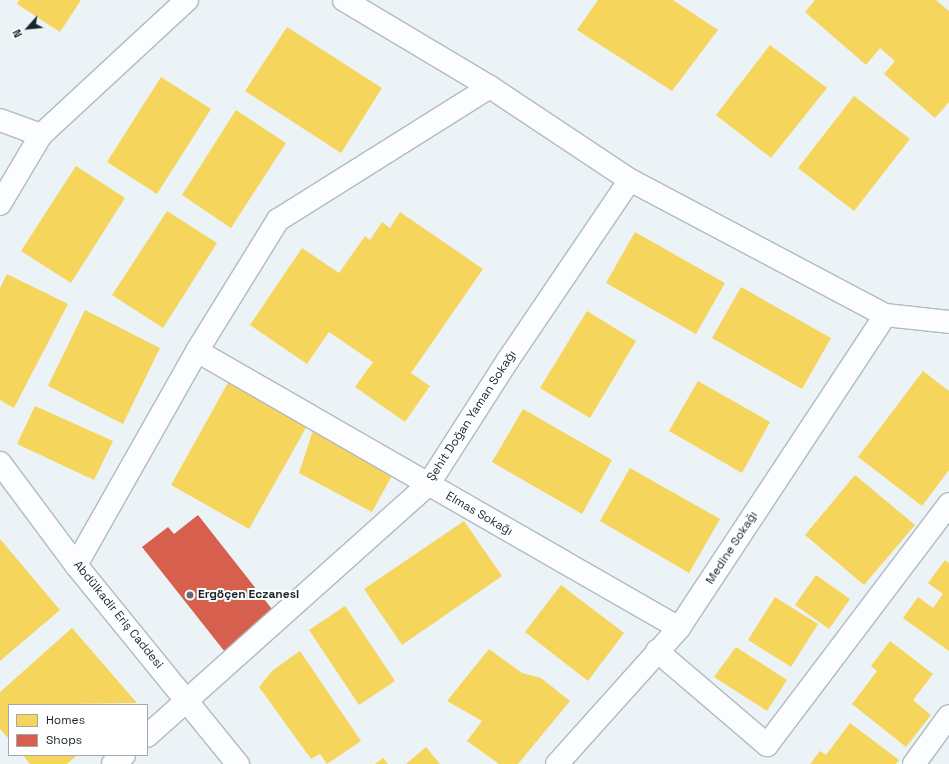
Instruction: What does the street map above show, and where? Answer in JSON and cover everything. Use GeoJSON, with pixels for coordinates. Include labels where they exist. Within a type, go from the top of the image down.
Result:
{"type":"FeatureCollection","features":[{"type":"Feature","properties":{"kind":"street"},"geometry":{"type":"LineString","coordinates":[[0,204],[41,135],[187,0]]}},
{"type":"Feature","properties":{"kind":"street"},"geometry":{"type":"LineString","coordinates":[[344,0],[490,87],[630,180],[885,315],[949,322]]}},
{"type":"Feature","properties":{"kind":"street"},"geometry":{"type":"LineString","coordinates":[[76,565],[197,351],[278,220],[490,87]]}},
{"type":"Feature","properties":{"kind":"street"},"geometry":{"type":"LineString","coordinates":[[0,120],[41,135]]}},
{"type":"Feature","properties":{"kind":"street","name":"Şehit Doğan Yaman Sokağı"},"geometry":{"type":"LineString","coordinates":[[148,735],[188,702],[428,486],[508,360],[630,180]]}},
{"type":"Feature","properties":{"kind":"street","name":"Medine Sokağı"},"geometry":{"type":"LineString","coordinates":[[557,764],[679,628],[885,315]]}},
{"type":"Feature","properties":{"kind":"street","name":"Elmas Sokağı"},"geometry":{"type":"LineString","coordinates":[[197,351],[428,486],[679,628]]}},
{"type":"Feature","properties":{"kind":"street","name":"Abdülkadir Eriş Caddesi"},"geometry":{"type":"LineString","coordinates":[[0,463],[76,565],[238,764]]}},
{"type":"Feature","properties":{"kind":"street"},"geometry":{"type":"LineString","coordinates":[[657,651],[767,745],[949,504]]}},
{"type":"Feature","properties":{"kind":"street"},"geometry":{"type":"LineString","coordinates":[[914,764],[949,716]]}},
{"type":"Feature","properties":{"kind":"street"},"geometry":{"type":"LineString","coordinates":[[113,764],[123,756]]}},
{"type":"Feature","properties":{"kind":"building: Homes"},"geometry":{"type":"Polygon","coordinates":[[[19,0],[81,0],[60,32],[17,4],[19,0]]]}},
{"type":"Feature","properties":{"kind":"building: Homes"},"geometry":{"type":"Polygon","coordinates":[[[598,0],[673,0],[718,30],[672,91],[577,30],[598,0]]]}},
{"type":"Feature","properties":{"kind":"building: Homes"},"geometry":{"type":"Polygon","coordinates":[[[815,0],[936,0],[949,11],[949,102],[935,118],[884,74],[895,61],[880,48],[866,65],[805,12],[815,0]]]}},
{"type":"Feature","properties":{"kind":"building: Homes"},"geometry":{"type":"Polygon","coordinates":[[[287,27],[382,88],[341,153],[245,91],[287,27]]]}},
{"type":"Feature","properties":{"kind":"building: Homes"},"geometry":{"type":"Polygon","coordinates":[[[770,45],[827,88],[771,158],[716,115],[770,45]]]}},
{"type":"Feature","properties":{"kind":"building: Homes"},"geometry":{"type":"Polygon","coordinates":[[[161,77],[211,109],[157,194],[107,162],[161,77]]]}},
{"type":"Feature","properties":{"kind":"building: Homes"},"geometry":{"type":"Polygon","coordinates":[[[854,96],[910,139],[854,211],[798,168],[854,96]]]}},
{"type":"Feature","properties":{"kind":"building: Homes"},"geometry":{"type":"Polygon","coordinates":[[[236,110],[286,143],[231,228],[182,195],[236,110]]]}},
{"type":"Feature","properties":{"kind":"building: Homes"},"geometry":{"type":"Polygon","coordinates":[[[76,166],[125,198],[71,283],[21,251],[76,166]]]}},
{"type":"Feature","properties":{"kind":"building: Homes"},"geometry":{"type":"Polygon","coordinates":[[[167,211],[217,243],[163,328],[112,295],[167,211]]]}},
{"type":"Feature","properties":{"kind":"building: Homes"},"geometry":{"type":"Polygon","coordinates":[[[400,212],[483,269],[411,373],[430,386],[405,422],[355,387],[373,362],[329,332],[307,364],[250,325],[302,248],[339,273],[365,236],[370,240],[382,222],[390,228],[400,212]]]}},
{"type":"Feature","properties":{"kind":"building: Homes"},"geometry":{"type":"Polygon","coordinates":[[[635,232],[725,283],[696,334],[606,283],[635,232]]]}},
{"type":"Feature","properties":{"kind":"building: Homes"},"geometry":{"type":"Polygon","coordinates":[[[7,274],[68,304],[14,408],[0,400],[0,288],[7,274]]]}},
{"type":"Feature","properties":{"kind":"building: Homes"},"geometry":{"type":"Polygon","coordinates":[[[741,287],[831,338],[802,389],[712,338],[741,287]]]}},
{"type":"Feature","properties":{"kind":"building: Homes"},"geometry":{"type":"Polygon","coordinates":[[[85,310],[160,348],[123,424],[48,386],[85,310]]]}},
{"type":"Feature","properties":{"kind":"building: Homes"},"geometry":{"type":"Polygon","coordinates":[[[587,311],[636,341],[590,418],[540,388],[587,311]]]}},
{"type":"Feature","properties":{"kind":"building: Homes"},"geometry":{"type":"Polygon","coordinates":[[[923,371],[949,391],[949,470],[922,506],[858,457],[923,371]]]}},
{"type":"Feature","properties":{"kind":"building: Homes"},"geometry":{"type":"Polygon","coordinates":[[[229,381],[307,426],[249,529],[171,485],[229,381]]]}},
{"type":"Feature","properties":{"kind":"building: Homes"},"geometry":{"type":"Polygon","coordinates":[[[698,381],[770,422],[742,473],[669,431],[698,381]]]}},
{"type":"Feature","properties":{"kind":"building: Homes"},"geometry":{"type":"Polygon","coordinates":[[[35,406],[113,441],[94,480],[17,444],[35,406]]]}},
{"type":"Feature","properties":{"kind":"building: Homes"},"geometry":{"type":"Polygon","coordinates":[[[523,409],[612,460],[582,514],[492,462],[523,409]]]}},
{"type":"Feature","properties":{"kind":"building: Homes"},"geometry":{"type":"Polygon","coordinates":[[[314,427],[395,470],[372,512],[299,473],[314,427]]]}},
{"type":"Feature","properties":{"kind":"building: Homes"},"geometry":{"type":"Polygon","coordinates":[[[630,468],[720,519],[689,573],[600,521],[630,468]]]}},
{"type":"Feature","properties":{"kind":"building: Homes"},"geometry":{"type":"Polygon","coordinates":[[[855,475],[915,525],[864,585],[805,535],[855,475]]]}},
{"type":"Feature","properties":{"kind":"building: Homes"},"geometry":{"type":"Polygon","coordinates":[[[464,521],[502,576],[402,645],[364,589],[464,521]]]}},
{"type":"Feature","properties":{"kind":"building: Homes"},"geometry":{"type":"Polygon","coordinates":[[[0,539],[60,610],[0,661],[0,539]]]}},
{"type":"Feature","properties":{"kind":"building: Homes"},"geometry":{"type":"Polygon","coordinates":[[[945,560],[949,563],[949,651],[903,618],[918,597],[933,608],[943,594],[928,583],[945,560]]]}},
{"type":"Feature","properties":{"kind":"building: Homes"},"geometry":{"type":"Polygon","coordinates":[[[816,575],[850,599],[829,629],[795,605],[816,575]]]}},
{"type":"Feature","properties":{"kind":"building: Homes"},"geometry":{"type":"Polygon","coordinates":[[[561,585],[624,633],[588,681],[525,632],[561,585]]]}},
{"type":"Feature","properties":{"kind":"building: Homes"},"geometry":{"type":"Polygon","coordinates":[[[775,597],[818,624],[791,667],[748,640],[775,597]]]}},
{"type":"Feature","properties":{"kind":"building: Homes"},"geometry":{"type":"Polygon","coordinates":[[[345,606],[395,681],[359,705],[309,630],[345,606]]]}},
{"type":"Feature","properties":{"kind":"building: Homes"},"geometry":{"type":"Polygon","coordinates":[[[72,628],[137,703],[8,704],[8,738],[0,729],[0,692],[72,628]]]}},
{"type":"Feature","properties":{"kind":"building: Homes"},"geometry":{"type":"Polygon","coordinates":[[[890,641],[933,674],[913,700],[931,715],[906,747],[852,704],[877,671],[871,666],[890,641]]]}},
{"type":"Feature","properties":{"kind":"building: Homes"},"geometry":{"type":"Polygon","coordinates":[[[736,647],[787,680],[767,711],[714,677],[736,647]]]}},
{"type":"Feature","properties":{"kind":"building: Homes"},"geometry":{"type":"Polygon","coordinates":[[[489,649],[522,673],[541,678],[570,701],[518,764],[499,764],[467,741],[482,721],[447,701],[489,649]]]}},
{"type":"Feature","properties":{"kind":"building: Homes"},"geometry":{"type":"Polygon","coordinates":[[[300,651],[361,741],[327,764],[320,754],[311,759],[259,687],[273,670],[300,651]]]}},
{"type":"Feature","properties":{"kind":"building: Homes"},"geometry":{"type":"Polygon","coordinates":[[[850,723],[899,760],[896,764],[810,764],[820,751],[826,755],[850,723]]]}},
{"type":"Feature","properties":{"kind":"building: Homes"},"geometry":{"type":"Polygon","coordinates":[[[426,747],[440,764],[406,764],[426,747]]]}},
{"type":"Feature","properties":{"kind":"building: Homes"},"geometry":{"type":"Polygon","coordinates":[[[24,756],[76,756],[67,764],[30,764],[24,756]]]}},
{"type":"Feature","properties":{"kind":"building: Homes"},"geometry":{"type":"Polygon","coordinates":[[[383,758],[388,764],[375,764],[383,758]]]}},
{"type":"Feature","properties":{"kind":"building: Shops"},"geometry":{"type":"Polygon","coordinates":[[[198,515],[275,613],[225,652],[142,547],[168,527],[174,534],[198,515]]]}},
{"type":"Feature","properties":{"kind":"place","name":"Ergöçen Eczanesi"},"geometry":{"type":"Point","coordinates":[190,595]}}]}
